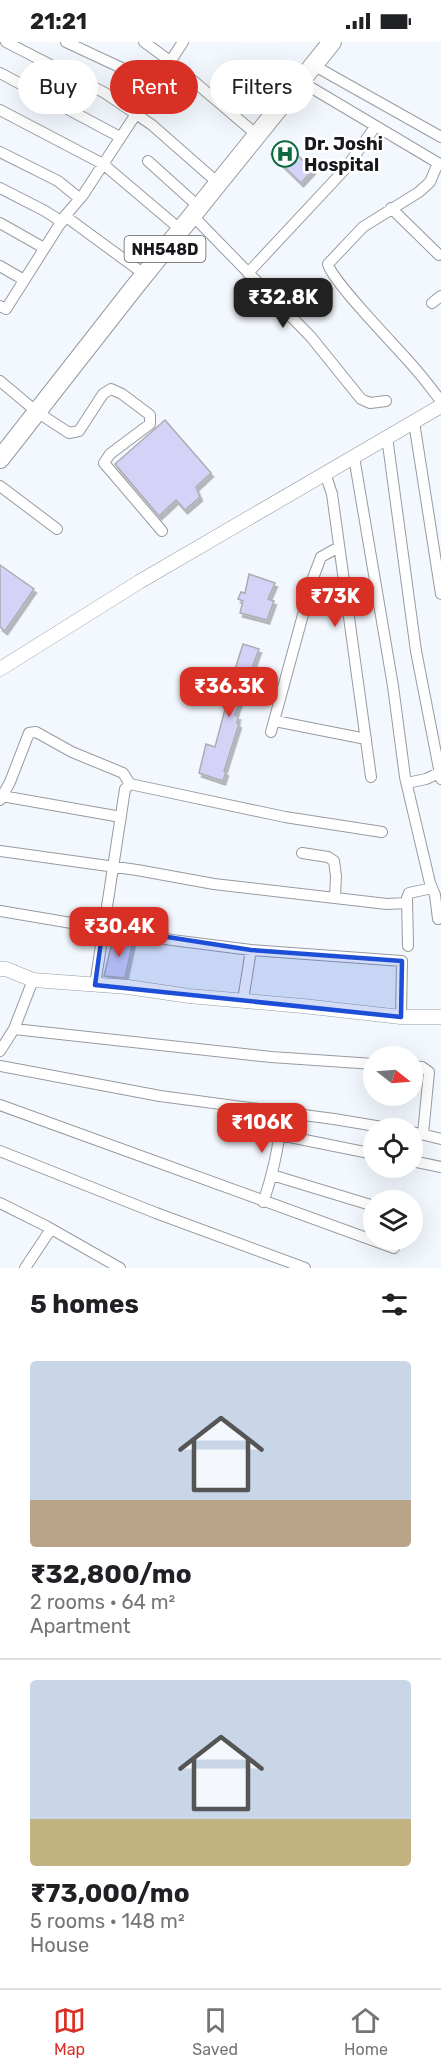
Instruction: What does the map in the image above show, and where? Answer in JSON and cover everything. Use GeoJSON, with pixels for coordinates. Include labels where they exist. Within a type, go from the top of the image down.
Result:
{"type":"FeatureCollection","features":[{"type":"Feature","properties":{"kind":"highway","name":"NH548D"},"geometry":{"type":"LineString","coordinates":[[314,64],[332,42]]}},
{"type":"Feature","properties":{"kind":"highway","name":"NH548D"},"geometry":{"type":"LineString","coordinates":[[0,459],[144,274],[274,114]]}},
{"type":"Feature","properties":{"kind":"street"},"geometry":{"type":"LineString","coordinates":[[6,42],[110,96]]}},
{"type":"Feature","properties":{"kind":"street"},"geometry":{"type":"LineString","coordinates":[[66,42],[110,63]]}},
{"type":"Feature","properties":{"kind":"street"},"geometry":{"type":"LineString","coordinates":[[144,42],[169,60]]}},
{"type":"Feature","properties":{"kind":"street"},"geometry":{"type":"LineString","coordinates":[[171,60],[183,42]]}},
{"type":"Feature","properties":{"kind":"street"},"geometry":{"type":"LineString","coordinates":[[314,66],[441,137]]}},
{"type":"Feature","properties":{"kind":"street"},"geometry":{"type":"LineString","coordinates":[[0,73],[120,137]]}},
{"type":"Feature","properties":{"kind":"street"},"geometry":{"type":"LineString","coordinates":[[198,85],[257,135]]}},
{"type":"Feature","properties":{"kind":"street"},"geometry":{"type":"LineString","coordinates":[[0,669],[139,582],[441,404],[419,372],[329,270],[328,264],[363,227],[419,192],[430,182],[440,164],[314,90]]}},
{"type":"Feature","properties":{"kind":"street"},"geometry":{"type":"LineString","coordinates":[[0,110],[103,164],[180,230]]}},
{"type":"Feature","properties":{"kind":"street"},"geometry":{"type":"LineString","coordinates":[[2,311],[136,114],[152,125],[218,183]]}},
{"type":"Feature","properties":{"kind":"street"},"geometry":{"type":"LineString","coordinates":[[248,273],[346,168],[375,127]]}},
{"type":"Feature","properties":{"kind":"street"},"geometry":{"type":"LineString","coordinates":[[0,152],[58,181],[79,198]]}},
{"type":"Feature","properties":{"kind":"street"},"geometry":{"type":"LineString","coordinates":[[148,161],[196,211],[248,273],[311,337],[361,399],[370,403],[386,401]]}},
{"type":"Feature","properties":{"kind":"street"},"geometry":{"type":"LineString","coordinates":[[0,188],[63,219],[144,274]]}},
{"type":"Feature","properties":{"kind":"street"},"geometry":{"type":"LineString","coordinates":[[391,208],[439,255]]}},
{"type":"Feature","properties":{"kind":"street"},"geometry":{"type":"LineString","coordinates":[[0,223],[44,249]]}},
{"type":"Feature","properties":{"kind":"street"},"geometry":{"type":"LineString","coordinates":[[0,266],[24,280]]}},
{"type":"Feature","properties":{"kind":"street"},"geometry":{"type":"LineString","coordinates":[[0,381],[37,412],[69,433],[80,431],[104,394],[111,389],[122,394],[150,415],[150,424],[110,454],[104,463],[162,531]]}},
{"type":"Feature","properties":{"kind":"street"},"geometry":{"type":"LineString","coordinates":[[414,422],[441,594]]}},
{"type":"Feature","properties":{"kind":"street"},"geometry":{"type":"LineString","coordinates":[[387,437],[416,651],[440,774],[407,783]]}},
{"type":"Feature","properties":{"kind":"street"},"geometry":{"type":"LineString","coordinates":[[354,456],[407,783],[435,895],[438,919]]}},
{"type":"Feature","properties":{"kind":"street"},"geometry":{"type":"LineString","coordinates":[[325,473],[332,494],[371,777]]}},
{"type":"Feature","properties":{"kind":"street"},"geometry":{"type":"LineString","coordinates":[[0,486],[57,529]]}},
{"type":"Feature","properties":{"kind":"street"},"geometry":{"type":"LineString","coordinates":[[272,732],[313,578],[321,557],[339,546]]}},
{"type":"Feature","properties":{"kind":"street"},"geometry":{"type":"LineString","coordinates":[[275,721],[366,739]]}},
{"type":"Feature","properties":{"kind":"street"},"geometry":{"type":"LineString","coordinates":[[121,817],[1,798],[10,782],[29,733],[36,732],[72,752],[123,773],[130,784],[285,817],[382,832]]}},
{"type":"Feature","properties":{"kind":"street"},"geometry":{"type":"LineString","coordinates":[[95,985],[125,789],[130,784]]}},
{"type":"Feature","properties":{"kind":"street"},"geometry":{"type":"LineString","coordinates":[[0,851],[214,884],[387,904],[407,903]]}},
{"type":"Feature","properties":{"kind":"street"},"geometry":{"type":"LineString","coordinates":[[302,853],[328,857],[334,861],[335,898]]}},
{"type":"Feature","properties":{"kind":"street"},"geometry":{"type":"LineString","coordinates":[[408,946],[409,892],[432,888]]}},
{"type":"Feature","properties":{"kind":"street"},"geometry":{"type":"LineString","coordinates":[[0,910],[172,940],[251,950],[402,961],[401,1017]]}},
{"type":"Feature","properties":{"kind":"street"},"geometry":{"type":"LineString","coordinates":[[243,1000],[251,950]]}},
{"type":"Feature","properties":{"kind":"street"},"geometry":{"type":"LineString","coordinates":[[0,969],[6,969],[33,980],[128,987],[189,996],[401,1017],[441,1017]]}},
{"type":"Feature","properties":{"kind":"street"},"geometry":{"type":"LineString","coordinates":[[0,1051],[14,1029],[33,980]]}},
{"type":"Feature","properties":{"kind":"street"},"geometry":{"type":"LineString","coordinates":[[14,1029],[260,1056],[363,1063]]}},
{"type":"Feature","properties":{"kind":"street"},"geometry":{"type":"LineString","coordinates":[[0,1066],[160,1096],[363,1124]]}},
{"type":"Feature","properties":{"kind":"street"},"geometry":{"type":"LineString","coordinates":[[423,1068],[429,1072],[423,1105]]}},
{"type":"Feature","properties":{"kind":"street"},"geometry":{"type":"LineString","coordinates":[[0,1105],[363,1237]]}},
{"type":"Feature","properties":{"kind":"street"},"geometry":{"type":"LineString","coordinates":[[263,1202],[272,1175],[282,1112]]}},
{"type":"Feature","properties":{"kind":"street"},"geometry":{"type":"LineString","coordinates":[[423,1134],[441,1139]]}},
{"type":"Feature","properties":{"kind":"street"},"geometry":{"type":"LineString","coordinates":[[280,1135],[363,1152]]}},
{"type":"Feature","properties":{"kind":"street"},"geometry":{"type":"LineString","coordinates":[[0,1151],[156,1214],[305,1268]]}},
{"type":"Feature","properties":{"kind":"street"},"geometry":{"type":"LineString","coordinates":[[423,1163],[441,1167]]}},
{"type":"Feature","properties":{"kind":"street"},"geometry":{"type":"LineString","coordinates":[[272,1175],[363,1203]]}},
{"type":"Feature","properties":{"kind":"street"},"geometry":{"type":"LineString","coordinates":[[0,1203],[120,1268]]}},
{"type":"Feature","properties":{"kind":"street"},"geometry":{"type":"LineString","coordinates":[[25,1268],[51,1229]]}},
{"type":"Feature","properties":{"kind":"highlighted area"},"geometry":{"type":"Polygon","coordinates":[[[103,927],[251,950],[402,961],[401,1017],[95,985],[103,927]]]}},
{"type":"Feature","properties":{"kind":"building"},"geometry":{"type":"Polygon","coordinates":[[[283,141],[313,170],[301,183],[271,154],[283,141]]]}},
{"type":"Feature","properties":{"kind":"building"},"geometry":{"type":"Polygon","coordinates":[[[165,420],[211,473],[196,487],[200,497],[185,510],[176,500],[159,516],[115,464],[165,420]]]}},
{"type":"Feature","properties":{"kind":"building"},"geometry":{"type":"Polygon","coordinates":[[[0,565],[34,589],[5,631],[0,627],[0,565]]]}},
{"type":"Feature","properties":{"kind":"building"},"geometry":{"type":"Polygon","coordinates":[[[249,574],[275,583],[268,599],[274,601],[267,620],[240,613],[243,601],[238,599],[241,592],[245,593],[249,574]]]}},
{"type":"Feature","properties":{"kind":"building"},"geometry":{"type":"Polygon","coordinates":[[[243,644],[259,649],[235,715],[238,716],[237,723],[239,724],[223,781],[199,773],[206,744],[215,747],[227,702],[225,701],[243,644]]]}},
{"type":"Feature","properties":{"kind":"building"},"geometry":{"type":"Polygon","coordinates":[[[113,938],[133,941],[125,978],[104,976],[113,938]]]}},
{"type":"Feature","properties":{"kind":"place","name":"Dr. Joshi Hospital"},"geometry":{"type":"Point","coordinates":[285,154]}}]}
